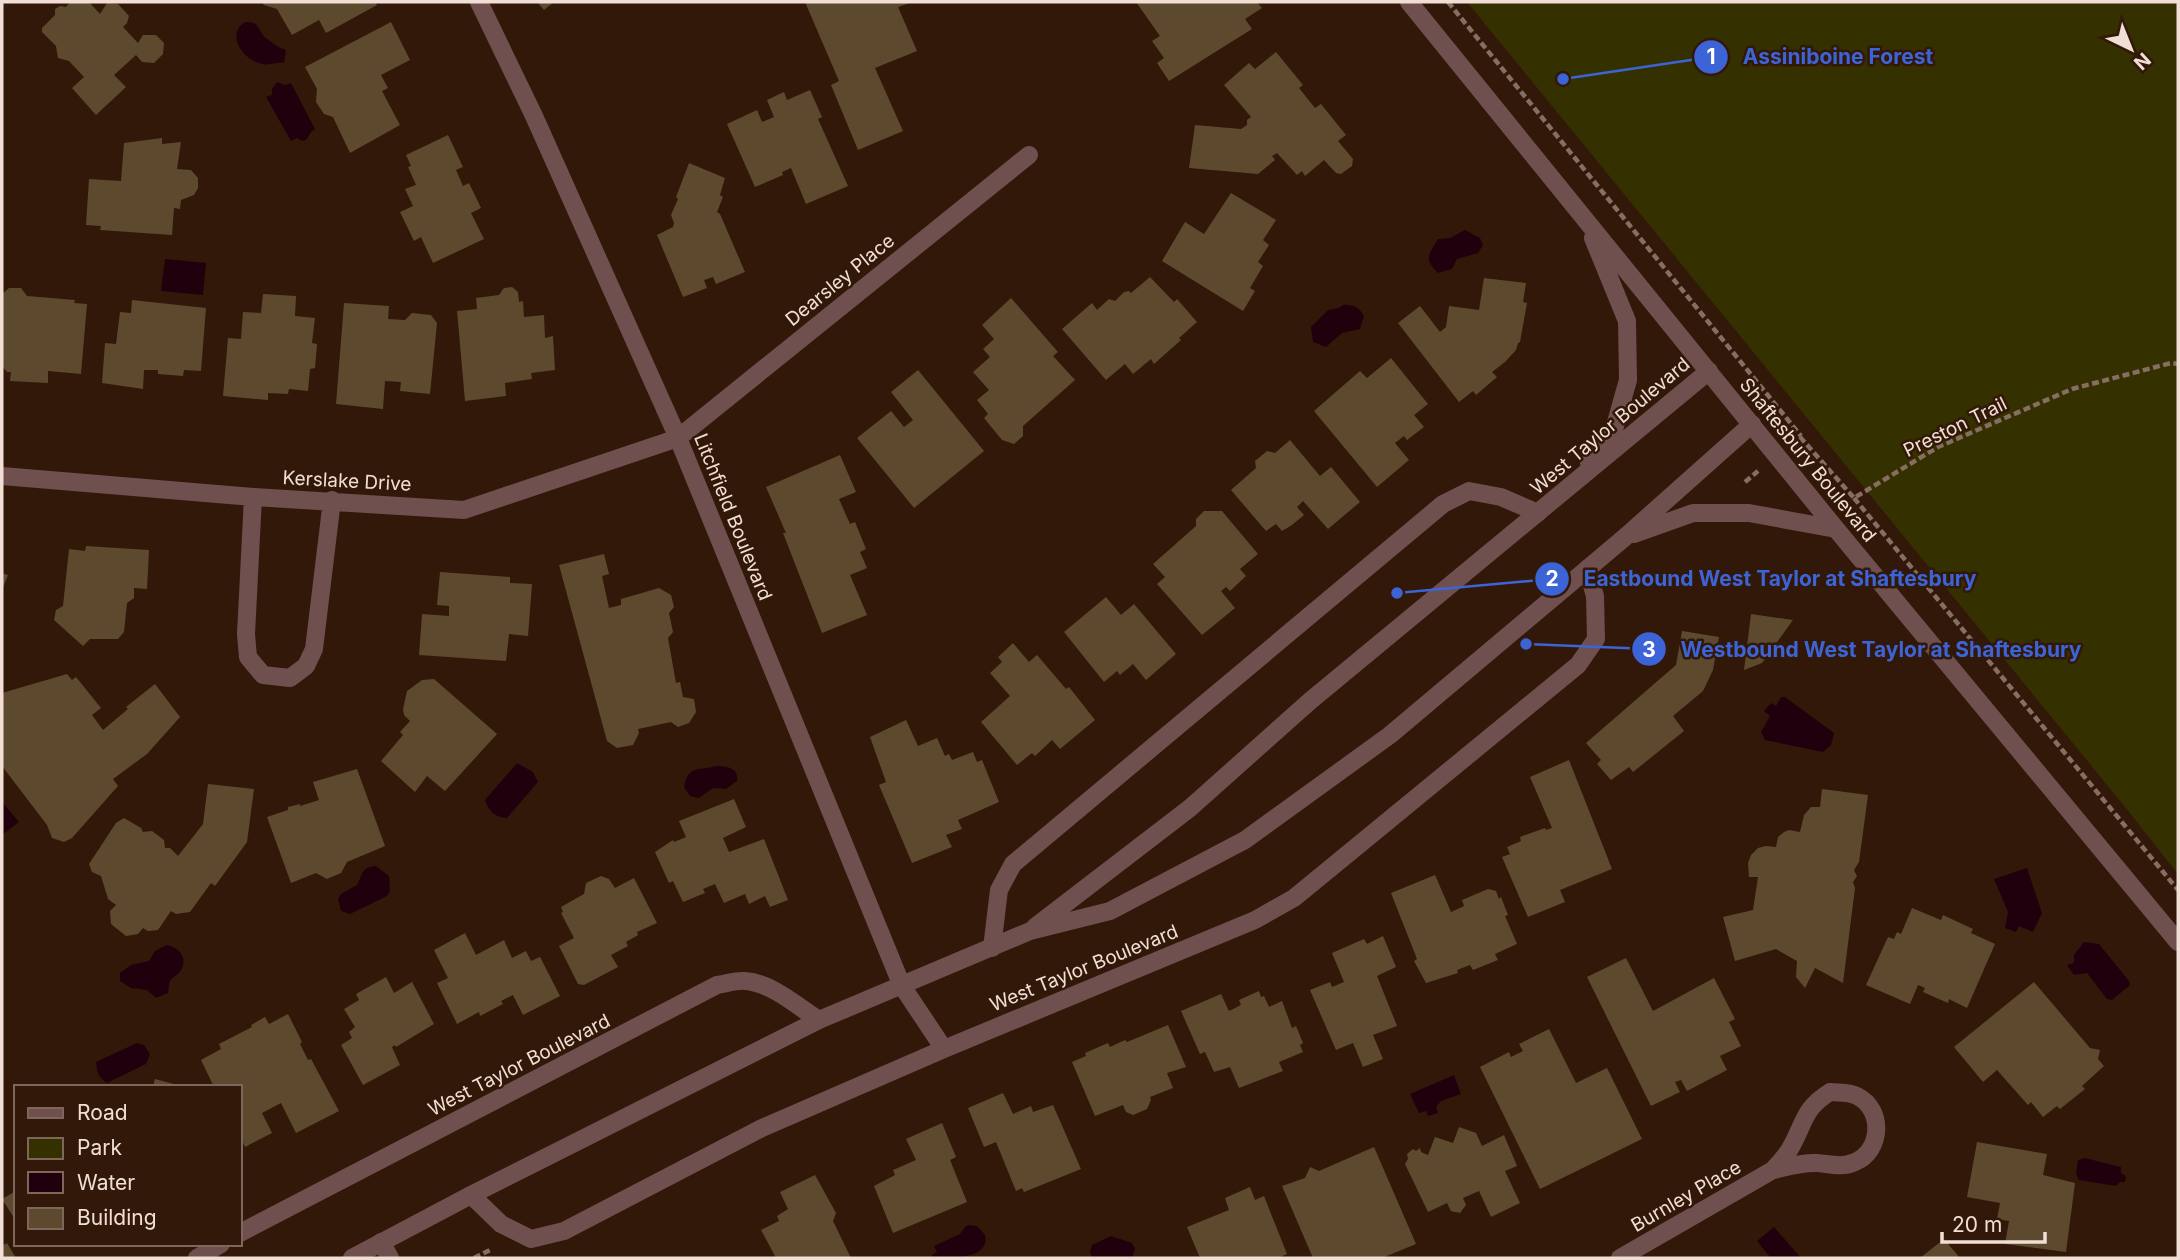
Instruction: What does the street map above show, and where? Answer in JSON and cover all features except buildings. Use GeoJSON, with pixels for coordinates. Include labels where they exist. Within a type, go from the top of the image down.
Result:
{"type":"FeatureCollection","features":[{"type":"Feature","properties":{"kind":"street","name":"Litchfield Boulevard"},"geometry":{"type":"LineString","coordinates":[[479,2],[534,116],[678,438],[902,986],[944,1049]]}},
{"type":"Feature","properties":{"kind":"street","name":"Shaftesbury Boulevard"},"geometry":{"type":"LineString","coordinates":[[1409,2],[1777,456],[2178,942]]}},
{"type":"Feature","properties":{"kind":"street","name":"Dearsley Place"},"geometry":{"type":"LineString","coordinates":[[678,438],[1029,155]]}},
{"type":"Feature","properties":{"kind":"street"},"geometry":{"type":"LineString","coordinates":[[1577,480],[1615,426],[1628,380],[1627,321],[1583,215]]}},
{"type":"Feature","properties":{"kind":"street","name":"West Taylor Boulevard"},"geometry":{"type":"LineString","coordinates":[[1030,931],[1190,808],[1310,701],[1709,372]]}},
{"type":"Feature","properties":{"kind":"street","name":"West Taylor Boulevard"},"geometry":{"type":"LineString","coordinates":[[352,1258],[818,1020],[1030,931],[1110,911],[1245,840],[1390,734],[1624,538],[1752,424]]}},
{"type":"Feature","properties":{"kind":"street","name":"Kerslake Drive"},"geometry":{"type":"LineString","coordinates":[[2,476],[253,497],[464,510],[678,438]]}},
{"type":"Feature","properties":{"kind":"street","name":"West Taylor Boulevard"},"geometry":{"type":"LineString","coordinates":[[992,948],[999,890],[1013,864],[1443,504],[1469,491],[1501,497],[1538,513]]}},
{"type":"Feature","properties":{"kind":"street"},"geometry":{"type":"LineString","coordinates":[[253,497],[246,634],[248,657],[263,675],[290,678],[306,666],[314,649],[332,500]]}},
{"type":"Feature","properties":{"kind":"street"},"geometry":{"type":"LineString","coordinates":[[1624,538],[1693,513],[1749,513],[1836,528]]}},
{"type":"Feature","properties":{"kind":"street","name":"West Taylor Boulevard"},"geometry":{"type":"LineString","coordinates":[[471,1195],[502,1224],[531,1239],[564,1231],[762,1128],[1255,920],[1294,898],[1578,665],[1596,639],[1595,596],[1587,569]]}},
{"type":"Feature","properties":{"kind":"street","name":"West Taylor Boulevard"},"geometry":{"type":"LineString","coordinates":[[242,1232],[717,985],[744,981],[760,985],[777,992],[818,1020]]}},
{"type":"Feature","properties":{"kind":"street","name":"Burnley Place"},"geometry":{"type":"LineString","coordinates":[[1619,1258],[1773,1170],[1789,1151],[1801,1122],[1816,1101],[1830,1092],[1858,1096],[1877,1119],[1875,1141],[1865,1156],[1854,1163],[1816,1163],[1773,1170]]}},
{"type":"Feature","properties":{"kind":"street"},"geometry":{"type":"LineString","coordinates":[[381,1242],[390,1258]]}},
{"type":"Feature","properties":{"kind":"street"},"geometry":{"type":"LineString","coordinates":[[197,1258],[218,1246]]}},
{"type":"Feature","properties":{"kind":"path"},"geometry":{"type":"LineString","coordinates":[[1448,2],[1801,436],[2178,890]]}},
{"type":"Feature","properties":{"kind":"path","name":"Preston Trail"},"geometry":{"type":"LineString","coordinates":[[1854,498],[1938,447],[2072,389],[2171,363],[2178,364]]}},
{"type":"Feature","properties":{"kind":"path"},"geometry":{"type":"LineString","coordinates":[[1745,482],[1801,436]]}},
{"type":"Feature","properties":{"kind":"path"},"geometry":{"type":"LineString","coordinates":[[1738,473],[1745,482],[1747,494]]}},
{"type":"Feature","properties":{"kind":"green space"},"geometry":{"type":"Polygon","coordinates":[[[1467,2],[2178,2],[2178,874],[2121,802],[1467,2]]]}},
{"type":"Feature","properties":{"kind":"water"},"geometry":{"type":"Polygon","coordinates":[[[245,22],[257,25],[263,36],[286,50],[284,63],[262,64],[243,52],[237,40],[237,33],[245,22]]]}},
{"type":"Feature","properties":{"kind":"water"},"geometry":{"type":"Polygon","coordinates":[[[277,82],[285,85],[291,83],[315,129],[306,140],[297,138],[291,141],[266,97],[272,95],[272,89],[277,82]]]}},
{"type":"Feature","properties":{"kind":"water"},"geometry":{"type":"Polygon","coordinates":[[[1465,230],[1480,238],[1483,245],[1478,253],[1457,259],[1452,269],[1438,273],[1430,264],[1429,256],[1438,239],[1450,238],[1465,230]]]}},
{"type":"Feature","properties":{"kind":"water"},"geometry":{"type":"Polygon","coordinates":[[[165,259],[206,263],[203,295],[161,291],[165,259]]]}},
{"type":"Feature","properties":{"kind":"water"},"geometry":{"type":"Polygon","coordinates":[[[1343,305],[1355,307],[1362,313],[1364,316],[1360,329],[1342,333],[1326,347],[1313,342],[1311,327],[1328,310],[1343,305]]]}},
{"type":"Feature","properties":{"kind":"water"},"geometry":{"type":"Polygon","coordinates":[[[1781,697],[1785,697],[1834,733],[1831,745],[1823,752],[1765,740],[1761,732],[1770,716],[1764,711],[1771,703],[1776,706],[1781,697]]]}},
{"type":"Feature","properties":{"kind":"water"},"geometry":{"type":"Polygon","coordinates":[[[517,763],[533,772],[538,782],[507,818],[499,816],[491,811],[485,800],[517,763]]]}},
{"type":"Feature","properties":{"kind":"water"},"geometry":{"type":"Polygon","coordinates":[[[716,766],[728,767],[734,771],[737,781],[726,789],[713,788],[699,798],[690,796],[684,787],[689,775],[696,770],[716,766]]]}},
{"type":"Feature","properties":{"kind":"water"},"geometry":{"type":"Polygon","coordinates":[[[2,802],[19,822],[2,835],[2,802]]]}},
{"type":"Feature","properties":{"kind":"water"},"geometry":{"type":"Polygon","coordinates":[[[376,866],[389,876],[390,891],[387,896],[350,914],[341,911],[338,899],[341,894],[357,885],[365,870],[376,866]]]}},
{"type":"Feature","properties":{"kind":"water"},"geometry":{"type":"Polygon","coordinates":[[[2027,868],[2042,913],[2033,932],[2019,926],[2016,932],[2005,928],[2008,912],[1994,879],[2027,868]]]}},
{"type":"Feature","properties":{"kind":"water"},"geometry":{"type":"Polygon","coordinates":[[[2084,942],[2099,944],[2129,981],[2130,985],[2112,1000],[2107,999],[2087,973],[2074,975],[2067,965],[2074,963],[2074,955],[2084,942]]]}},
{"type":"Feature","properties":{"kind":"water"},"geometry":{"type":"Polygon","coordinates":[[[167,945],[180,952],[183,960],[182,969],[170,981],[168,993],[156,998],[147,990],[131,988],[120,981],[120,973],[131,965],[149,961],[155,951],[167,945]]]}},
{"type":"Feature","properties":{"kind":"water"},"geometry":{"type":"Polygon","coordinates":[[[137,1043],[144,1045],[150,1054],[146,1064],[107,1083],[102,1079],[96,1062],[137,1043]]]}},
{"type":"Feature","properties":{"kind":"water"},"geometry":{"type":"Polygon","coordinates":[[[1454,1075],[1461,1094],[1441,1101],[1436,1107],[1438,1113],[1428,1116],[1426,1111],[1419,1113],[1410,1094],[1454,1075]]]}},
{"type":"Feature","properties":{"kind":"water"},"geometry":{"type":"Polygon","coordinates":[[[2085,1158],[2121,1167],[2121,1173],[2126,1176],[2125,1182],[2116,1186],[2079,1180],[2076,1174],[2078,1160],[2085,1158]]]}},
{"type":"Feature","properties":{"kind":"water"},"geometry":{"type":"Polygon","coordinates":[[[970,1225],[977,1226],[985,1235],[982,1249],[967,1256],[932,1258],[937,1252],[934,1246],[960,1234],[970,1225]]]}},
{"type":"Feature","properties":{"kind":"water"},"geometry":{"type":"Polygon","coordinates":[[[1774,1227],[1801,1258],[1771,1258],[1757,1241],[1774,1227]]]}},
{"type":"Feature","properties":{"kind":"water"},"geometry":{"type":"Polygon","coordinates":[[[1111,1236],[1132,1243],[1135,1249],[1132,1258],[1092,1258],[1092,1245],[1111,1236]]]}},
{"type":"Feature","properties":{"kind":"place","name":"Assiniboine Forest"},"geometry":{"type":"Point","coordinates":[1563,79]}},
{"type":"Feature","properties":{"kind":"place","name":"Eastbound West Taylor at Shaftesbury"},"geometry":{"type":"Point","coordinates":[1397,593]}},
{"type":"Feature","properties":{"kind":"place","name":"Westbound West Taylor at Shaftesbury"},"geometry":{"type":"Point","coordinates":[1526,644]}}]}
